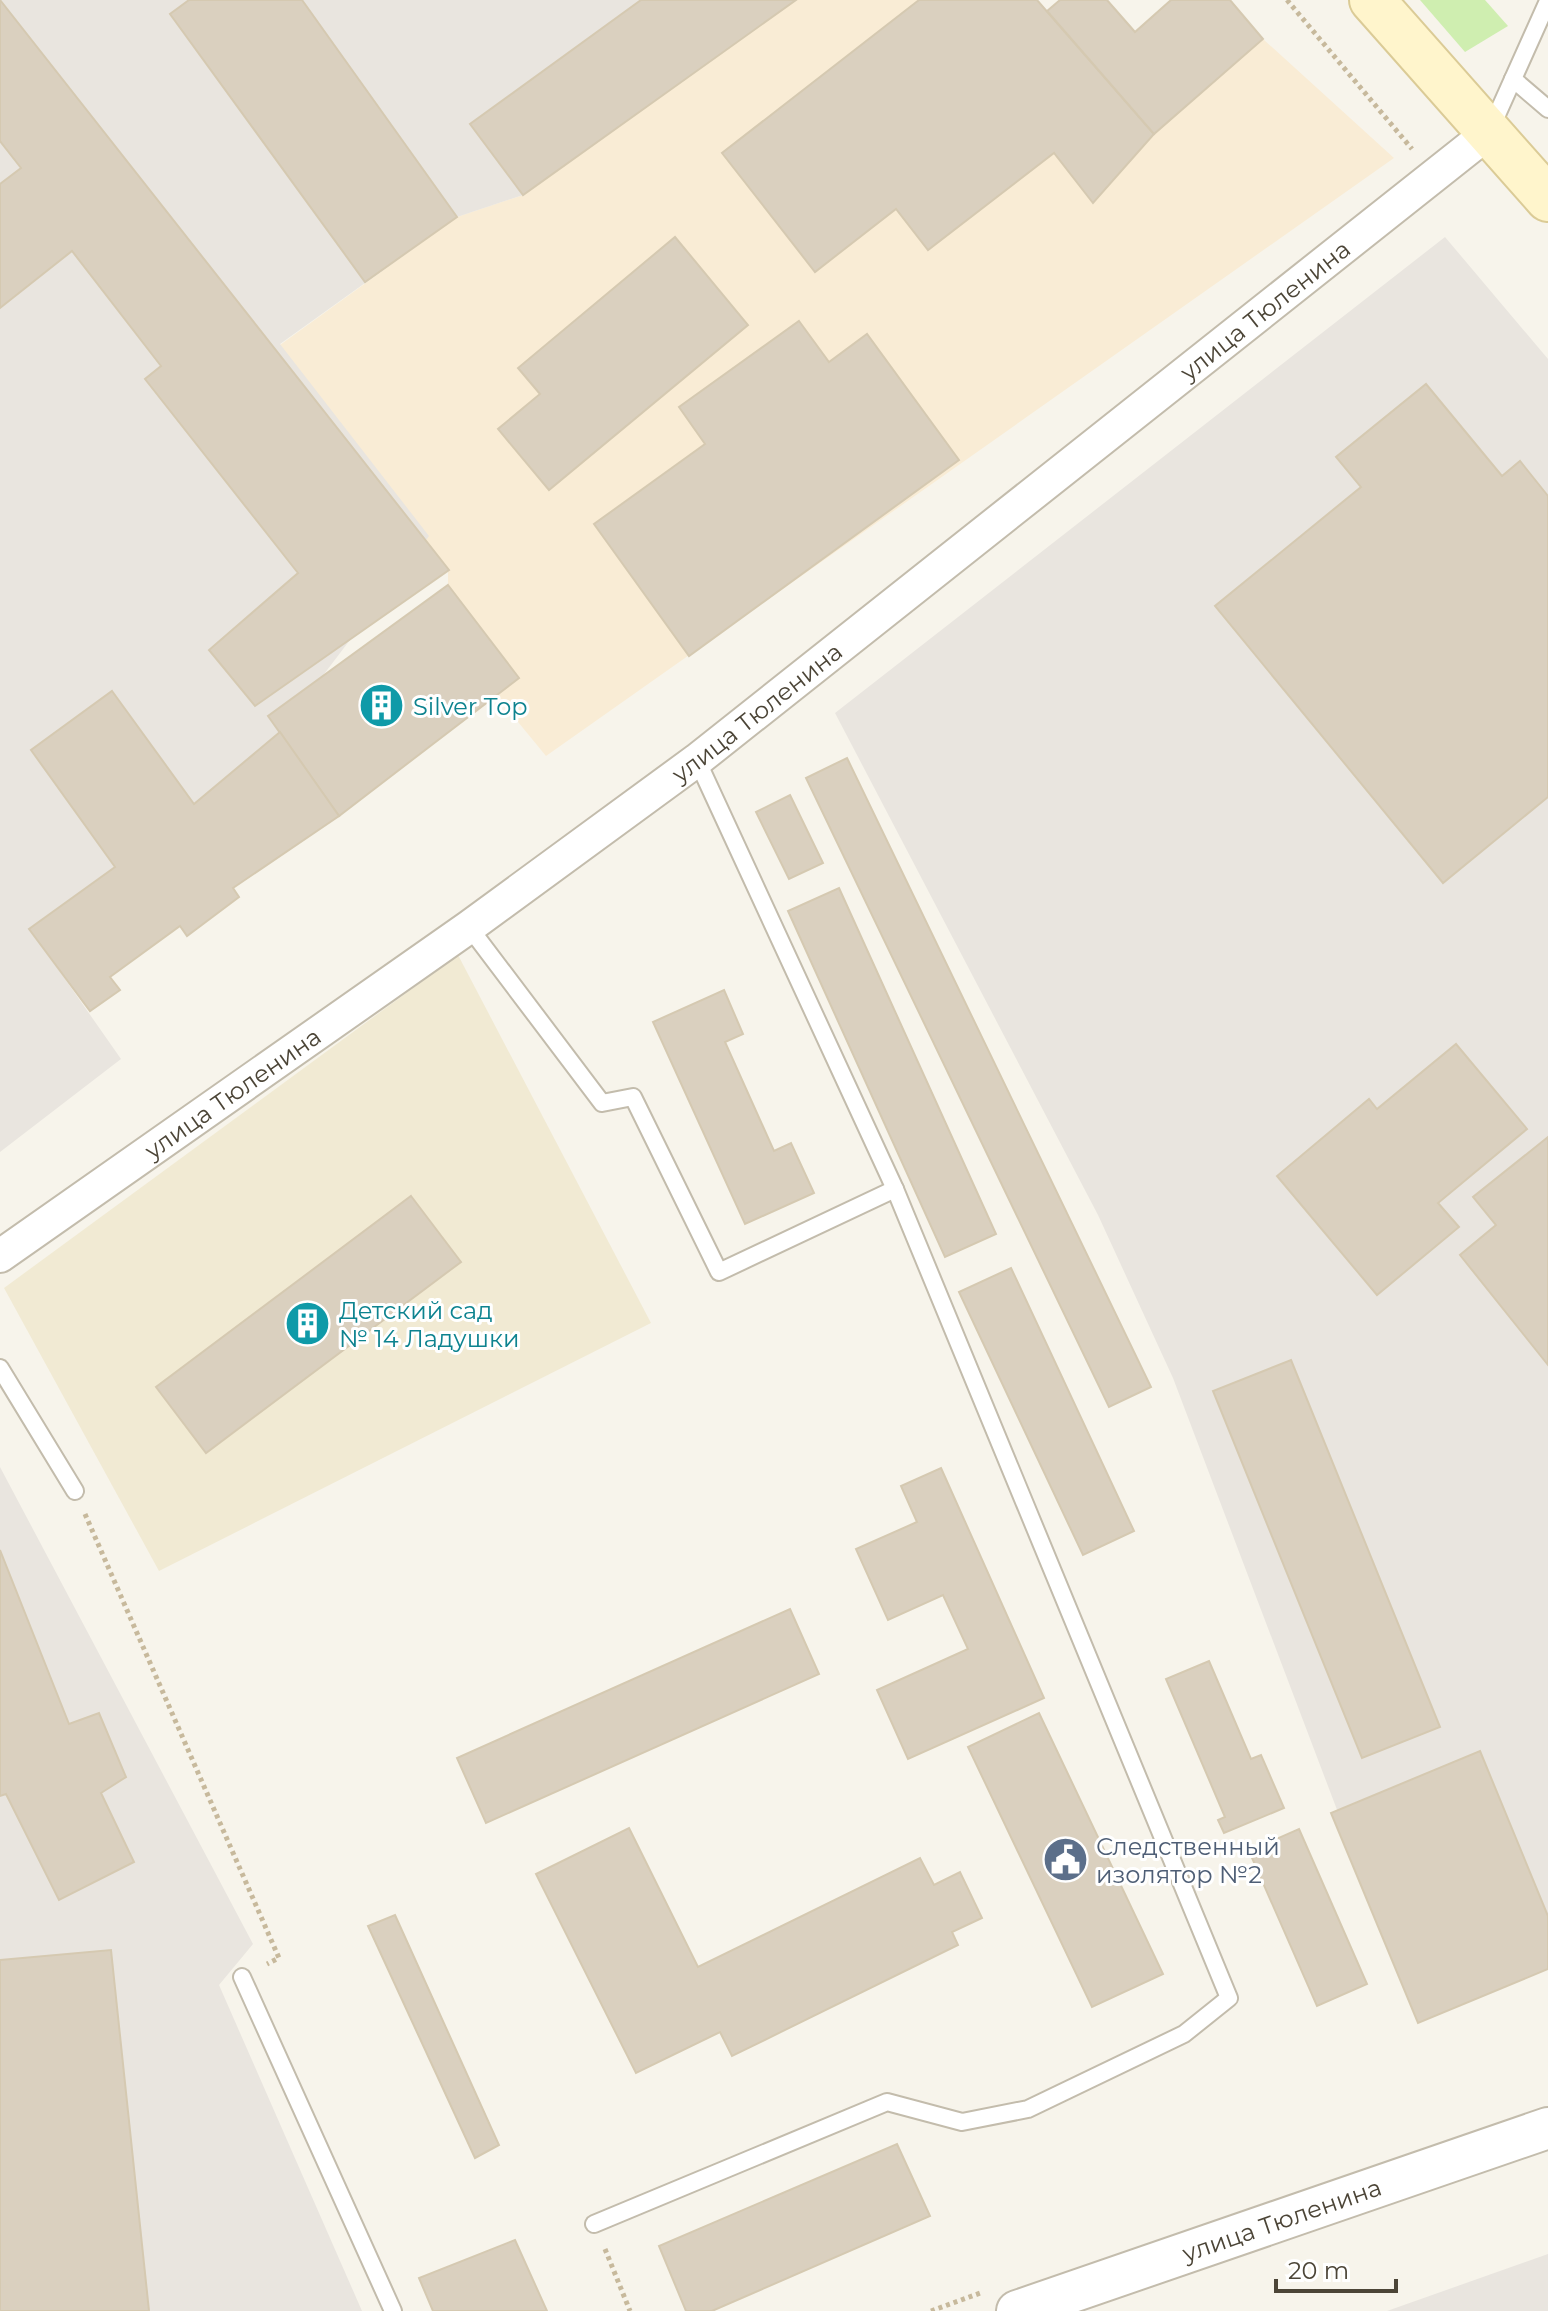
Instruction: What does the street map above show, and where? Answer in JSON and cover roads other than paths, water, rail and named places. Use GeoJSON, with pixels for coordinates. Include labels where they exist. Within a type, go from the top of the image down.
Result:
{"type":"FeatureCollection","features":[{"type":"Feature","properties":{"kind":"main road"},"geometry":{"type":"LineString","coordinates":[[1372,0],[1548,199]]}},
{"type":"Feature","properties":{"kind":"street","name":"улица Тюленина"},"geometry":{"type":"LineString","coordinates":[[0,1256],[469,927],[697,760],[1488,133]]}},
{"type":"Feature","properties":{"kind":"street","name":"улица Тюленина"},"geometry":{"type":"LineString","coordinates":[[1017,2311],[1072,2300],[1548,2128]]}},
{"type":"Feature","properties":{"kind":"lane"},"geometry":{"type":"LineString","coordinates":[[1488,133],[1548,1]]}},
{"type":"Feature","properties":{"kind":"lane"},"geometry":{"type":"LineString","coordinates":[[1513,79],[1548,109]]}},
{"type":"Feature","properties":{"kind":"lane"},"geometry":{"type":"LineString","coordinates":[[594,2224],[887,2102],[962,2122],[1028,2109],[1184,2034],[1229,1998],[895,1189],[697,760]]}},
{"type":"Feature","properties":{"kind":"lane"},"geometry":{"type":"LineString","coordinates":[[469,927],[602,1103],[633,1097],[719,1272],[895,1189]]}},
{"type":"Feature","properties":{"kind":"lane"},"geometry":{"type":"LineString","coordinates":[[0,1368],[75,1491]]}},
{"type":"Feature","properties":{"kind":"lane"},"geometry":{"type":"LineString","coordinates":[[242,1977],[393,2311]]}},
{"type":"Feature","properties":{"kind":"place","name":"Silver Top"},"geometry":{"type":"Point","coordinates":[382,706]}},
{"type":"Feature","properties":{"kind":"place","name":"Детский сад № 14 Ладушки"},"geometry":{"type":"Point","coordinates":[308,1324]}},
{"type":"Feature","properties":{"kind":"place","name":"Следственный изолятор №2"},"geometry":{"type":"Point","coordinates":[1065,1860]}}]}
